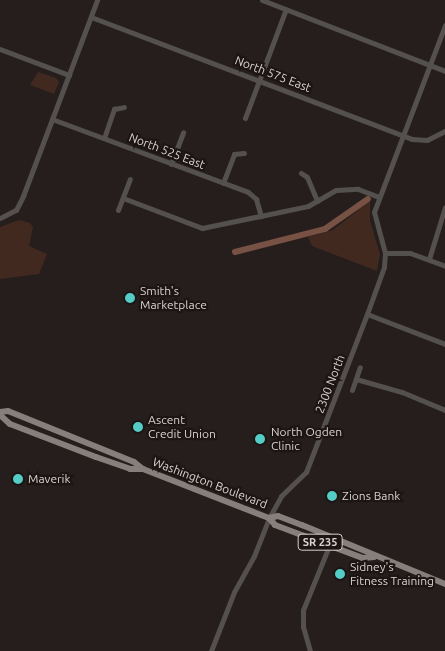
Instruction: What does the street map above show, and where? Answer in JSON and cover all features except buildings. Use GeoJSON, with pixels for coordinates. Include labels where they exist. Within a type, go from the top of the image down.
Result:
{"type":"FeatureCollection","features":[{"type":"Feature","properties":{"kind":"main road","name":"Washington Boulevard"},"geometry":{"type":"LineString","coordinates":[[143,469],[130,469],[4,421],[0,413],[8,411],[88,443],[143,469],[269,518],[286,519],[366,550],[374,557],[445,584]]}},
{"type":"Feature","properties":{"kind":"main road","name":"Washington Boulevard"},"geometry":{"type":"LineString","coordinates":[[269,518],[275,525],[329,546],[363,558],[374,557]]}},
{"type":"Feature","properties":{"kind":"street"},"geometry":{"type":"LineString","coordinates":[[0,218],[9,216],[16,210],[23,196],[98,0]]}},
{"type":"Feature","properties":{"kind":"street"},"geometry":{"type":"LineString","coordinates":[[262,0],[445,71]]}},
{"type":"Feature","properties":{"kind":"street"},"geometry":{"type":"LineString","coordinates":[[245,118],[286,9]]}},
{"type":"Feature","properties":{"kind":"street","name":"North 575 East"},"geometry":{"type":"LineString","coordinates":[[92,17],[260,79],[402,136],[420,141],[445,131]]}},
{"type":"Feature","properties":{"kind":"street","name":"2300 North"},"geometry":{"type":"LineString","coordinates":[[211,651],[234,592],[254,556],[269,518],[281,496],[306,472],[367,314],[384,267],[385,252],[374,212],[445,24]]}},
{"type":"Feature","properties":{"kind":"street"},"geometry":{"type":"LineString","coordinates":[[0,49],[69,76]]}},
{"type":"Feature","properties":{"kind":"street"},"geometry":{"type":"LineString","coordinates":[[104,138],[114,109],[124,107]]}},
{"type":"Feature","properties":{"kind":"street","name":"North 525 East"},"geometry":{"type":"LineString","coordinates":[[52,119],[248,192],[256,200],[261,216]]}},
{"type":"Feature","properties":{"kind":"street"},"geometry":{"type":"LineString","coordinates":[[172,164],[183,132]]}},
{"type":"Feature","properties":{"kind":"street"},"geometry":{"type":"LineString","coordinates":[[223,183],[234,154],[244,153]]}},
{"type":"Feature","properties":{"kind":"street"},"geometry":{"type":"LineString","coordinates":[[301,173],[307,178],[317,201]]}},
{"type":"Feature","properties":{"kind":"street"},"geometry":{"type":"LineString","coordinates":[[118,210],[130,179]]}},
{"type":"Feature","properties":{"kind":"street"},"geometry":{"type":"LineString","coordinates":[[122,198],[199,227],[261,216],[317,201],[336,190],[346,188],[379,197]]}},
{"type":"Feature","properties":{"kind":"street"},"geometry":{"type":"LineString","coordinates":[[428,259],[445,207]]}},
{"type":"Feature","properties":{"kind":"street"},"geometry":{"type":"LineString","coordinates":[[385,252],[410,253],[445,266]]}},
{"type":"Feature","properties":{"kind":"street"},"geometry":{"type":"LineString","coordinates":[[367,314],[445,344]]}},
{"type":"Feature","properties":{"kind":"street"},"geometry":{"type":"LineString","coordinates":[[352,390],[360,367]]}},
{"type":"Feature","properties":{"kind":"street"},"geometry":{"type":"LineString","coordinates":[[356,379],[402,392],[445,410]]}},
{"type":"Feature","properties":{"kind":"street"},"geometry":{"type":"LineString","coordinates":[[310,651],[302,627],[303,610],[329,546]]}},
{"type":"Feature","properties":{"kind":"shaded area"},"geometry":{"type":"Polygon","coordinates":[[[38,72],[56,78],[59,82],[54,94],[30,85],[38,72]]]}},
{"type":"Feature","properties":{"kind":"shaded area"},"geometry":{"type":"Polygon","coordinates":[[[370,201],[370,221],[380,254],[377,271],[312,246],[308,237],[333,230],[370,201]]]}},
{"type":"Feature","properties":{"kind":"shaded area"},"geometry":{"type":"Polygon","coordinates":[[[19,220],[30,223],[33,227],[29,246],[47,254],[39,274],[0,279],[0,227],[19,220]]]}},
{"type":"Feature","properties":{"kind":"waterway"},"geometry":{"type":"LineString","coordinates":[[235,252],[325,229],[368,199]]}},
{"type":"Feature","properties":{"kind":"place","name":"Smith's Marketplace"},"geometry":{"type":"Point","coordinates":[130,298]}},
{"type":"Feature","properties":{"kind":"place","name":"Ascent Credit Union"},"geometry":{"type":"Point","coordinates":[138,427]}},
{"type":"Feature","properties":{"kind":"place","name":"North Ogden Clinic"},"geometry":{"type":"Point","coordinates":[260,439]}},
{"type":"Feature","properties":{"kind":"place","name":"Maverik"},"geometry":{"type":"Point","coordinates":[18,479]}},
{"type":"Feature","properties":{"kind":"place","name":"Zions Bank"},"geometry":{"type":"Point","coordinates":[332,496]}},
{"type":"Feature","properties":{"kind":"place","name":"Sidney's Fitness Training"},"geometry":{"type":"Point","coordinates":[340,574]}}]}
